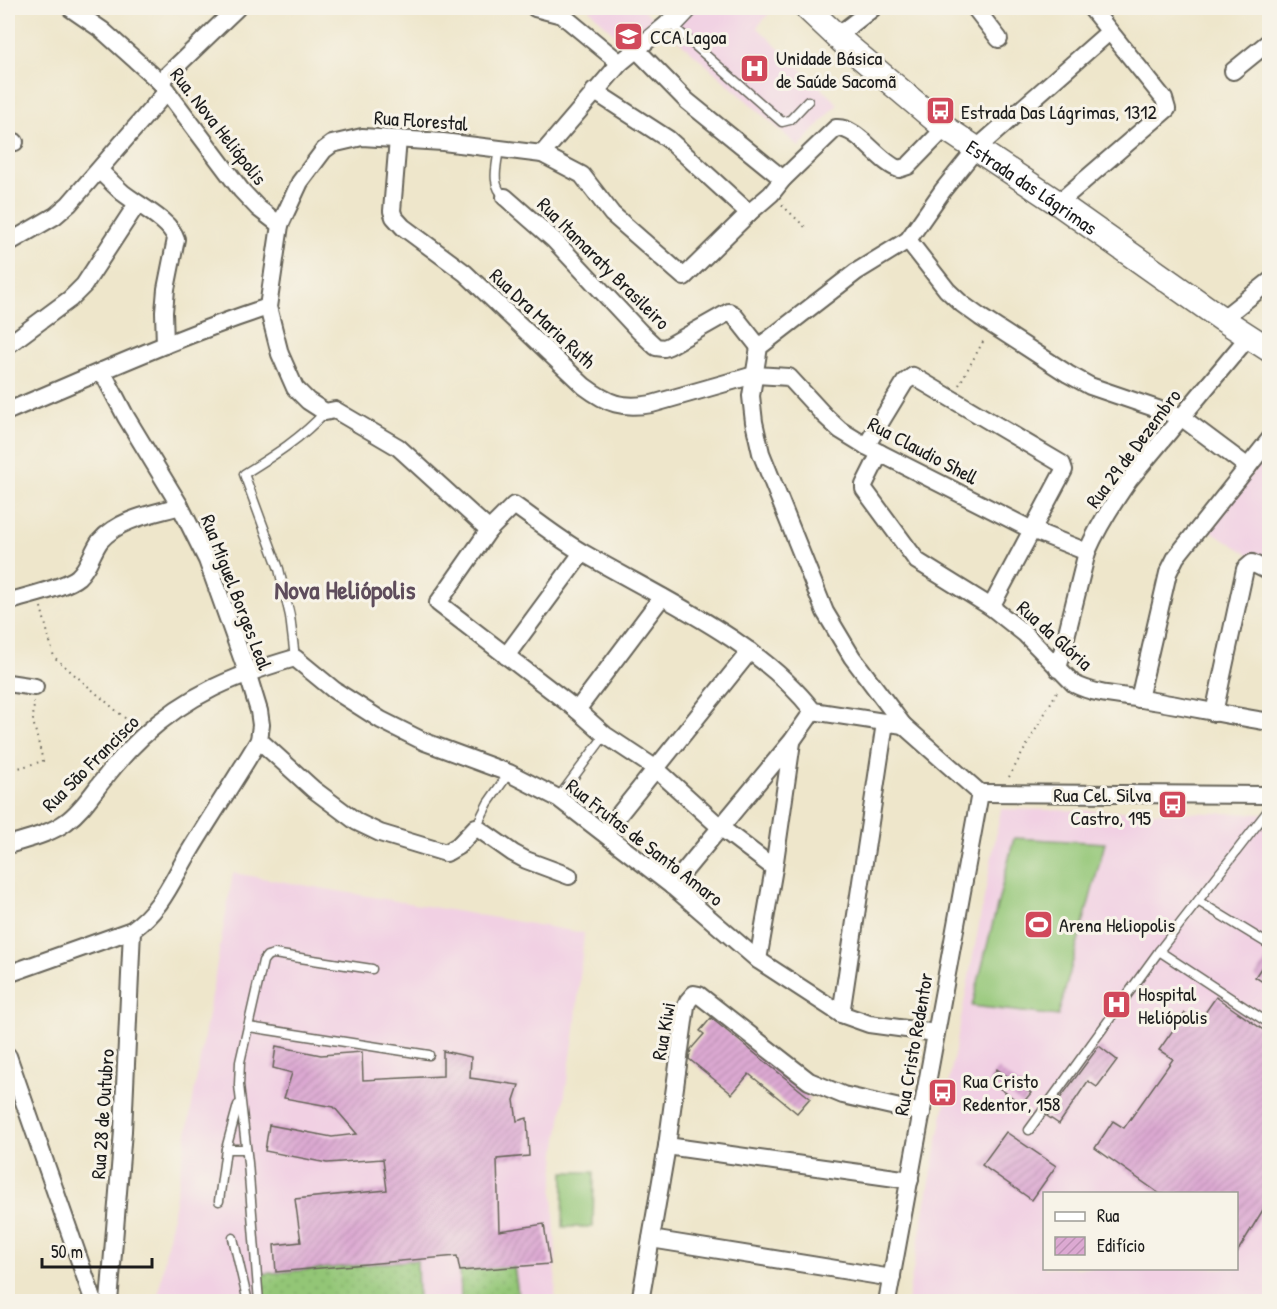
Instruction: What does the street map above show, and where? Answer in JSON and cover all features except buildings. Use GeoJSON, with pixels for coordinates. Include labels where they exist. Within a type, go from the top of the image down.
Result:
{"type":"FeatureCollection","features":[{"type":"Feature","properties":{"kind":"main road","name":"Estrada das Lágrimas"},"geometry":{"type":"LineString","coordinates":[[807,8],[945,128],[1058,203],[1269,350]]}},
{"type":"Feature","properties":{"kind":"street","name":"Rua. Nova Heliópolis"},"geometry":{"type":"LineString","coordinates":[[70,8],[102,30],[163,87],[241,190],[279,225]]}},
{"type":"Feature","properties":{"kind":"street"},"geometry":{"type":"LineString","coordinates":[[8,243],[55,216],[69,204],[99,170],[163,87],[237,8]]}},
{"type":"Feature","properties":{"kind":"street"},"geometry":{"type":"LineString","coordinates":[[535,8],[565,11],[620,63]]}},
{"type":"Feature","properties":{"kind":"street"},"geometry":{"type":"LineString","coordinates":[[542,154],[620,63],[666,25],[682,8]]}},
{"type":"Feature","properties":{"kind":"street"},"geometry":{"type":"LineString","coordinates":[[837,36],[873,8]]}},
{"type":"Feature","properties":{"kind":"street"},"geometry":{"type":"LineString","coordinates":[[975,8],[999,39]]}},
{"type":"Feature","properties":{"kind":"street"},"geometry":{"type":"LineString","coordinates":[[1058,203],[1167,109],[1164,99],[1090,8]]}},
{"type":"Feature","properties":{"kind":"street"},"geometry":{"type":"LineString","coordinates":[[1109,32],[976,148],[908,240],[856,272],[759,347],[751,396],[754,422],[761,453],[813,584],[825,612],[852,657],[903,725],[980,793],[1269,795]]}},
{"type":"Feature","properties":{"kind":"street"},"geometry":{"type":"LineString","coordinates":[[1233,71],[1269,41]]}},
{"type":"Feature","properties":{"kind":"street"},"geometry":{"type":"LineString","coordinates":[[636,49],[687,101],[783,179]]}},
{"type":"Feature","properties":{"kind":"street"},"geometry":{"type":"LineString","coordinates":[[594,91],[668,139],[748,213],[771,194],[783,179],[836,128],[846,130],[899,170],[908,166],[945,128]]}},
{"type":"Feature","properties":{"kind":"street","name":"Rua Florestal"},"geometry":{"type":"LineString","coordinates":[[489,530],[398,447],[308,402],[295,388],[280,354],[268,307],[279,225],[300,182],[324,150],[332,144],[362,137],[443,142],[542,154],[582,175],[612,214],[684,277],[748,213]]}},
{"type":"Feature","properties":{"kind":"street","name":"Rua Dra Maria Ruth"},"geometry":{"type":"LineString","coordinates":[[398,139],[392,211],[394,217],[403,227],[465,273],[584,386],[599,397],[614,405],[635,407],[754,375]]}},
{"type":"Feature","properties":{"kind":"street"},"geometry":{"type":"LineString","coordinates":[[99,170],[137,204],[166,224],[175,234],[166,289],[165,345]]}},
{"type":"Feature","properties":{"kind":"street","name":"Rua Itamaraty Brasileiro"},"geometry":{"type":"LineString","coordinates":[[506,197],[554,240],[656,347],[669,346],[729,312],[759,347]]}},
{"type":"Feature","properties":{"kind":"street"},"geometry":{"type":"LineString","coordinates":[[8,345],[84,285],[137,204]]}},
{"type":"Feature","properties":{"kind":"street"},"geometry":{"type":"LineString","coordinates":[[908,240],[947,290],[962,304],[993,325],[1090,386],[1181,417],[1248,467]]}},
{"type":"Feature","properties":{"kind":"street"},"geometry":{"type":"LineString","coordinates":[[1222,319],[1269,281]]}},
{"type":"Feature","properties":{"kind":"street"},"geometry":{"type":"LineString","coordinates":[[8,411],[165,345],[268,307]]}},
{"type":"Feature","properties":{"kind":"street","name":"Rua 29 de Dezembro"},"geometry":{"type":"LineString","coordinates":[[1061,673],[1087,552],[1112,503],[1249,336]]}},
{"type":"Feature","properties":{"kind":"street","name":"Rua Miguel Borges Leal"},"geometry":{"type":"LineString","coordinates":[[102,371],[126,417],[180,506],[207,560],[259,711],[260,740]]}},
{"type":"Feature","properties":{"kind":"street","name":"Rua Claudio Shell"},"geometry":{"type":"LineString","coordinates":[[754,375],[789,377],[840,430],[1032,530],[1087,552]]}},
{"type":"Feature","properties":{"kind":"street"},"geometry":{"type":"LineString","coordinates":[[873,449],[905,381],[910,376],[916,377],[1062,464],[1064,470],[991,607]]}},
{"type":"Feature","properties":{"kind":"street"},"geometry":{"type":"LineString","coordinates":[[1139,699],[1168,573],[1176,557],[1269,439]]}},
{"type":"Feature","properties":{"kind":"street","name":"Rua da Glória"},"geometry":{"type":"LineString","coordinates":[[873,449],[864,489],[910,554],[923,566],[991,607],[1025,634],[1061,673],[1084,689],[1111,696],[1269,722]]}},
{"type":"Feature","properties":{"kind":"street"},"geometry":{"type":"LineString","coordinates":[[774,868],[720,827],[655,768],[605,735],[577,710],[438,603],[489,530],[514,505],[582,553],[662,597],[750,651],[799,695],[813,711],[903,725]]}},
{"type":"Feature","properties":{"kind":"street"},"geometry":{"type":"LineString","coordinates":[[8,602],[77,578],[99,543],[110,531],[124,522],[180,506]]}},
{"type":"Feature","properties":{"kind":"street"},"geometry":{"type":"LineString","coordinates":[[506,656],[582,553]]}},
{"type":"Feature","properties":{"kind":"street"},"geometry":{"type":"LineString","coordinates":[[1214,713],[1245,569],[1252,563],[1269,572]]}},
{"type":"Feature","properties":{"kind":"street"},"geometry":{"type":"LineString","coordinates":[[577,710],[662,597]]}},
{"type":"Feature","properties":{"kind":"street"},"geometry":{"type":"LineString","coordinates":[[605,832],[750,651]]}},
{"type":"Feature","properties":{"kind":"street","name":"Rua São Francisco"},"geometry":{"type":"LineString","coordinates":[[8,845],[53,830],[67,821],[85,803],[121,758],[144,735],[178,708],[205,691],[247,672],[295,658]]}},
{"type":"Feature","properties":{"kind":"street","name":"Rua Frutas de Santo Amaro"},"geometry":{"type":"LineString","coordinates":[[295,658],[334,690],[381,720],[425,742],[509,773],[558,798],[605,832],[672,886],[758,960]]}},
{"type":"Feature","properties":{"kind":"street"},"geometry":{"type":"LineString","coordinates":[[8,683],[34,687]]}},
{"type":"Feature","properties":{"kind":"street"},"geometry":{"type":"LineString","coordinates":[[672,886],[792,741],[813,711]]}},
{"type":"Feature","properties":{"kind":"street"},"geometry":{"type":"LineString","coordinates":[[885,723],[841,1014],[868,1024],[936,1033]]}},
{"type":"Feature","properties":{"kind":"street"},"geometry":{"type":"LineString","coordinates":[[8,974],[132,930],[146,920],[165,897],[190,851],[260,740],[339,810],[380,833],[446,853],[458,846],[476,827],[520,857],[569,876]]}},
{"type":"Feature","properties":{"kind":"street"},"geometry":{"type":"LineString","coordinates":[[758,960],[792,741]]}},
{"type":"Feature","properties":{"kind":"street","name":"Rua 28 de Outubro"},"geometry":{"type":"LineString","coordinates":[[109,1302],[123,1131],[132,930]]}},
{"type":"Feature","properties":{"kind":"street","name":"Rua Kiwi"},"geometry":{"type":"LineString","coordinates":[[640,1302],[667,1146],[686,1006],[694,994],[699,995],[809,1081],[843,1095],[922,1113]]}},
{"type":"Feature","properties":{"kind":"street","name":"Rua Cristo Redentor"},"geometry":{"type":"LineString","coordinates":[[887,1302],[936,1033]]}},
{"type":"Feature","properties":{"kind":"street"},"geometry":{"type":"LineString","coordinates":[[8,1056],[94,1302]]}},
{"type":"Feature","properties":{"kind":"street"},"geometry":{"type":"LineString","coordinates":[[667,1146],[910,1180]]}},
{"type":"Feature","properties":{"kind":"street"},"geometry":{"type":"LineString","coordinates":[[651,1239],[892,1278]]}},
{"type":"Feature","properties":{"kind":"lane"},"geometry":{"type":"LineString","coordinates":[[696,8],[676,29],[782,122],[790,120],[808,101]]}},
{"type":"Feature","properties":{"kind":"lane"},"geometry":{"type":"LineString","coordinates":[[499,148],[495,182],[500,193],[506,197]]}},
{"type":"Feature","properties":{"kind":"lane"},"geometry":{"type":"LineString","coordinates":[[295,658],[290,616],[279,569],[244,474],[288,446],[330,411]]}},
{"type":"Feature","properties":{"kind":"lane"},"geometry":{"type":"LineString","coordinates":[[558,798],[605,735]]}},
{"type":"Feature","properties":{"kind":"lane"},"geometry":{"type":"LineString","coordinates":[[476,827],[488,803],[509,773]]}},
{"type":"Feature","properties":{"kind":"lane"},"geometry":{"type":"LineString","coordinates":[[936,1033],[980,793]]}},
{"type":"Feature","properties":{"kind":"lane"},"geometry":{"type":"LineString","coordinates":[[1029,1130],[1159,951],[1269,808]]}},
{"type":"Feature","properties":{"kind":"lane"},"geometry":{"type":"LineString","coordinates":[[1198,901],[1269,945]]}},
{"type":"Feature","properties":{"kind":"lane"},"geometry":{"type":"LineString","coordinates":[[1159,951],[1269,1024]]}},
{"type":"Feature","properties":{"kind":"lane"},"geometry":{"type":"LineString","coordinates":[[259,1302],[240,1098],[240,1062],[263,961],[267,956],[274,954],[372,969]]}},
{"type":"Feature","properties":{"kind":"lane"},"geometry":{"type":"LineString","coordinates":[[758,960],[841,1014]]}},
{"type":"Feature","properties":{"kind":"lane"},"geometry":{"type":"LineString","coordinates":[[249,1027],[429,1055]]}},
{"type":"Feature","properties":{"kind":"lane"},"geometry":{"type":"LineString","coordinates":[[219,1201],[226,1149],[240,1098]]}},
{"type":"Feature","properties":{"kind":"lane"},"geometry":{"type":"LineString","coordinates":[[226,1149],[246,1149]]}},
{"type":"Feature","properties":{"kind":"lane"},"geometry":{"type":"LineString","coordinates":[[233,1238],[248,1302]]}},
{"type":"Feature","properties":{"kind":"path"},"geometry":{"type":"LineString","coordinates":[[771,194],[806,228]]}},
{"type":"Feature","properties":{"kind":"path"},"geometry":{"type":"LineString","coordinates":[[951,398],[993,325]]}},
{"type":"Feature","properties":{"kind":"path"},"geometry":{"type":"LineString","coordinates":[[37,592],[54,657],[144,735]]}},
{"type":"Feature","properties":{"kind":"path"},"geometry":{"type":"LineString","coordinates":[[1000,793],[1061,673]]}},
{"type":"Feature","properties":{"kind":"path"},"geometry":{"type":"LineString","coordinates":[[8,771],[43,761],[33,721],[34,687]]}},
{"type":"Feature","properties":{"kind":"shaded area","name":"CCA Lagoa"},"geometry":{"type":"Polygon","coordinates":[[[588,8],[641,8],[658,23],[628,48],[588,8]]]}},
{"type":"Feature","properties":{"kind":"shaded area","name":"Unidade Básica de Saúde Sacomã"},"geometry":{"type":"Polygon","coordinates":[[[693,8],[774,8],[757,27],[838,104],[799,147],[669,32],[693,8]]]}},
{"type":"Feature","properties":{"kind":"shaded area"},"geometry":{"type":"Polygon","coordinates":[[[1269,451],[1269,567],[1208,529],[1269,451]]]}},
{"type":"Feature","properties":{"kind":"shaded area","name":"Hospital Heliópolis"},"geometry":{"type":"Polygon","coordinates":[[[1001,809],[1269,814],[1269,1301],[907,1302],[1001,809]]]}},
{"type":"Feature","properties":{"kind":"shaded area"},"geometry":{"type":"Polygon","coordinates":[[[233,873],[584,933],[575,1030],[556,1152],[553,1191],[556,1253],[555,1301],[157,1302],[233,873]]]}},
{"type":"Feature","properties":{"kind":"green space","name":"Arena Heliopolis"},"geometry":{"type":"Polygon","coordinates":[[[1014,838],[1105,843],[1058,1016],[972,1006],[1014,838]]]}},
{"type":"Feature","properties":{"kind":"green space"},"geometry":{"type":"Polygon","coordinates":[[[564,1172],[594,1172],[593,1227],[563,1227],[564,1172]]]}},
{"type":"Feature","properties":{"kind":"green space"},"geometry":{"type":"Polygon","coordinates":[[[417,1260],[418,1301],[262,1301],[261,1274],[417,1260]]]}},
{"type":"Feature","properties":{"kind":"green space"},"geometry":{"type":"Polygon","coordinates":[[[514,1266],[519,1301],[461,1301],[460,1271],[514,1266]]]}},
{"type":"Feature","properties":{"kind":"place","name":"CCA Lagoa"},"geometry":{"type":"Point","coordinates":[629,36]}},
{"type":"Feature","properties":{"kind":"place","name":"Unidade Básica de Saúde Sacomã"},"geometry":{"type":"Point","coordinates":[755,68]}},
{"type":"Feature","properties":{"kind":"place","name":"Estrada Das Lágrimas, 1312"},"geometry":{"type":"Point","coordinates":[940,111]}},
{"type":"Feature","properties":{"kind":"place","name":"Rua Cel. Silva Castro, 195"},"geometry":{"type":"Point","coordinates":[1172,805]}},
{"type":"Feature","properties":{"kind":"place","name":"Arena Heliopolis"},"geometry":{"type":"Point","coordinates":[1038,924]}},
{"type":"Feature","properties":{"kind":"place","name":"Hospital Heliópolis"},"geometry":{"type":"Point","coordinates":[1117,1004]}},
{"type":"Feature","properties":{"kind":"place","name":"Rua Cristo Redentor, 158"},"geometry":{"type":"Point","coordinates":[942,1092]}},
{"type":"Feature","properties":{"kind":"district","name":"Nova Heliópolis"},"geometry":{"type":"Point","coordinates":[345,589]}}]}
